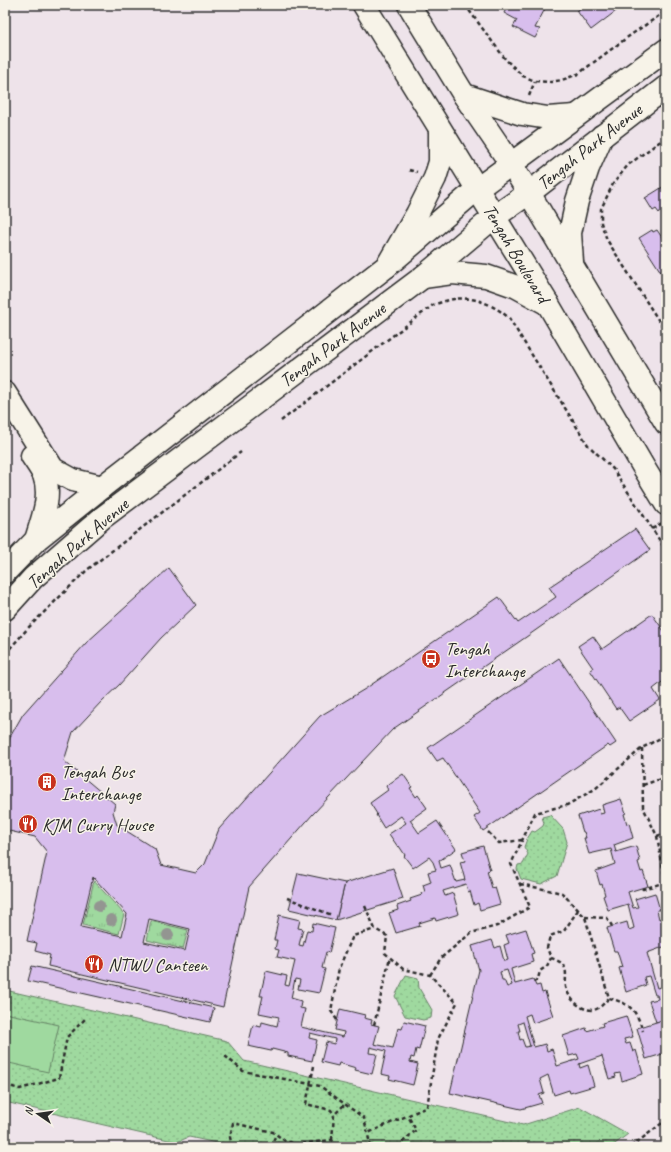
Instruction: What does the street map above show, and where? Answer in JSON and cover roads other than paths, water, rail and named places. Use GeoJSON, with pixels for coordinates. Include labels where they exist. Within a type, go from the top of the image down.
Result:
{"type":"FeatureCollection","features":[{"type":"Feature","properties":{"kind":"street","name":"Tengah Boulevard"},"geometry":{"type":"LineString","coordinates":[[364,5],[548,304],[666,504]]}},
{"type":"Feature","properties":{"kind":"street"},"geometry":{"type":"LineString","coordinates":[[409,5],[464,95],[529,193],[666,422]]}},
{"type":"Feature","properties":{"kind":"street","name":"Tengah Park Avenue"},"geometry":{"type":"LineString","coordinates":[[5,572],[36,540],[387,266],[477,189],[666,50]]}},
{"type":"Feature","properties":{"kind":"street","name":"Tengah Park Avenue"},"geometry":{"type":"LineString","coordinates":[[5,609],[34,578],[102,518],[422,277],[494,217],[529,193],[666,87]]}},
{"type":"Feature","properties":{"kind":"street"},"geometry":{"type":"LineString","coordinates":[[464,95],[522,114],[548,118],[575,116]]}},
{"type":"Feature","properties":{"kind":"street"},"geometry":{"type":"LineString","coordinates":[[387,266],[417,214],[435,178],[440,162],[440,130]]}},
{"type":"Feature","properties":{"kind":"street"},"geometry":{"type":"LineString","coordinates":[[573,265],[570,233],[577,201],[588,168],[602,136]]}},
{"type":"Feature","properties":{"kind":"street"},"geometry":{"type":"LineString","coordinates":[[422,277],[452,273],[486,276],[517,287],[548,304]]}},
{"type":"Feature","properties":{"kind":"street"},"geometry":{"type":"LineString","coordinates":[[5,393],[53,469],[73,480],[102,487]]}},
{"type":"Feature","properties":{"kind":"street"},"geometry":{"type":"LineString","coordinates":[[5,417],[44,474],[48,490],[46,506],[36,540]]}},
{"type":"Feature","properties":{"kind":"place","name":"Tengah Interchange"},"geometry":{"type":"Point","coordinates":[431,659]}},
{"type":"Feature","properties":{"kind":"place","name":"Tengah Bus Interchange"},"geometry":{"type":"Point","coordinates":[47,782]}},
{"type":"Feature","properties":{"kind":"place","name":"KJM Curry House"},"geometry":{"type":"Point","coordinates":[28,824]}},
{"type":"Feature","properties":{"kind":"place","name":"NTWU Canteen"},"geometry":{"type":"Point","coordinates":[94,964]}}]}
